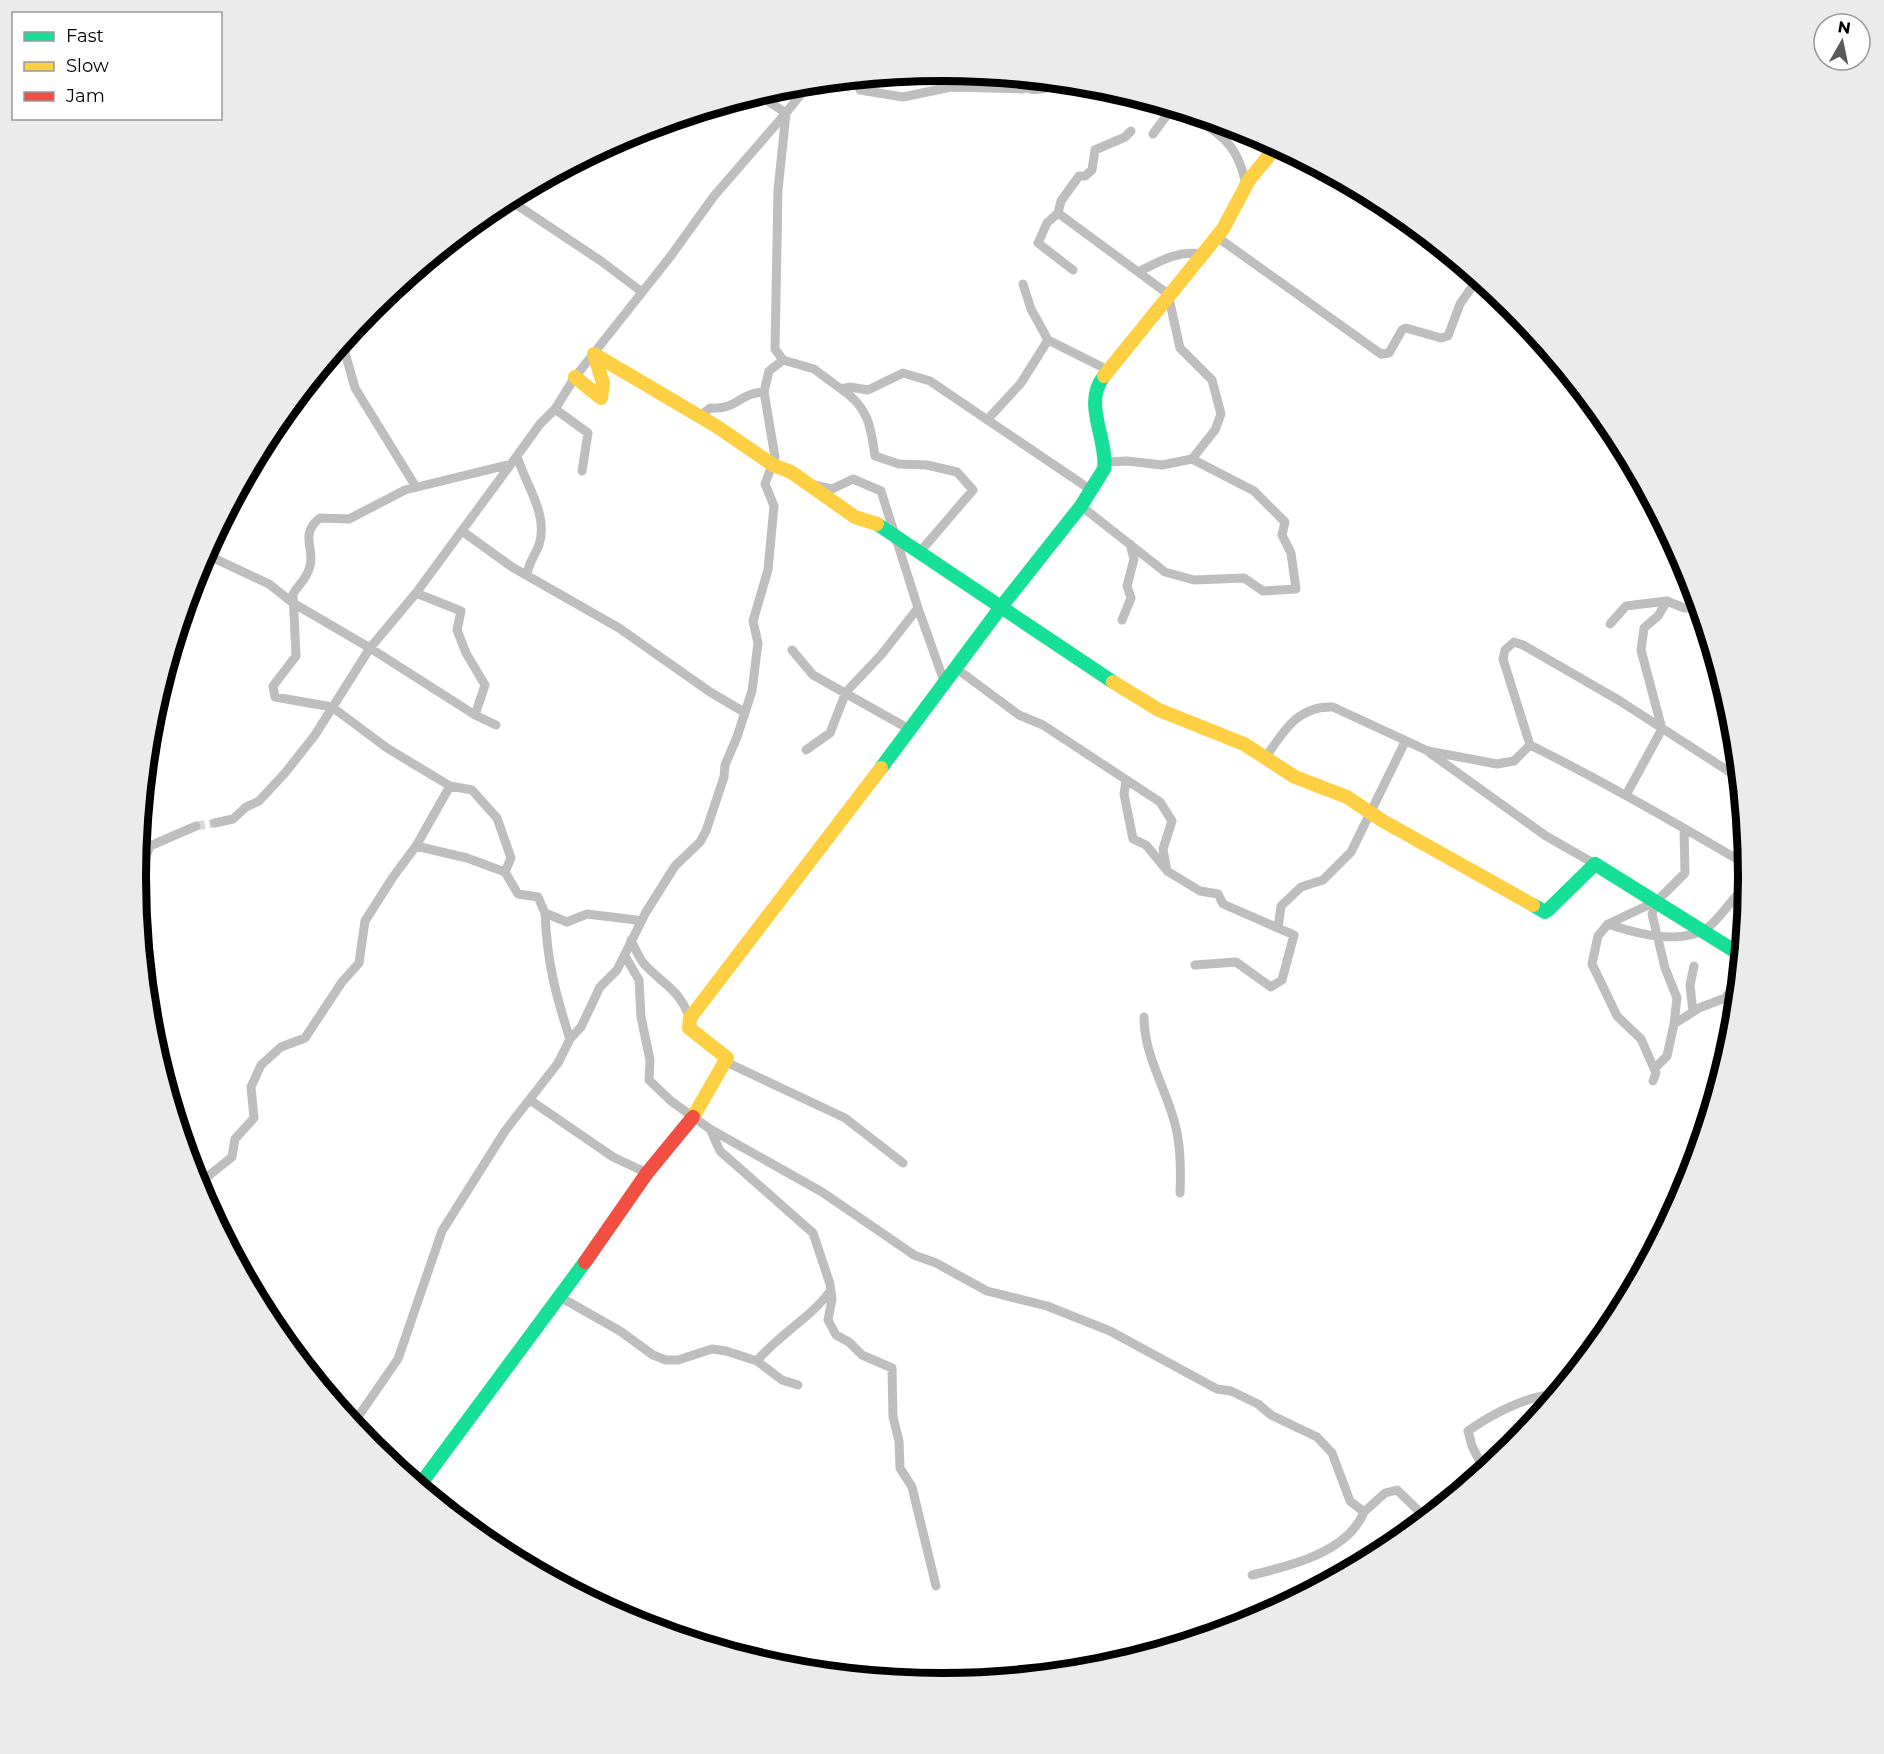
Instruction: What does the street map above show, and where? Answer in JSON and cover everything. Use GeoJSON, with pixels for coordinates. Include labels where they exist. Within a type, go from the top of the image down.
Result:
{"type":"FeatureCollection","features":[{"type":"Feature","properties":{"kind":"street"},"geometry":{"type":"LineString","coordinates":[[1018,85],[1023,89]]}},
{"type":"Feature","properties":{"kind":"street"},"geometry":{"type":"LineString","coordinates":[[860,90],[903,97],[951,87],[1036,91],[1044,88]]}},
{"type":"Feature","properties":{"kind":"street"},"geometry":{"type":"LineString","coordinates":[[215,823],[233,819],[246,807],[259,801],[315,735],[370,648],[416,593],[540,424],[555,409],[575,377],[714,196],[801,94]]}},
{"type":"Feature","properties":{"kind":"street"},"geometry":{"type":"LineString","coordinates":[[767,101],[786,113]]}},
{"type":"Feature","properties":{"kind":"street"},"geometry":{"type":"LineString","coordinates":[[786,113],[778,189],[774,300],[775,349],[783,360],[814,369],[850,395],[870,422],[874,456],[899,464],[927,465],[957,472],[973,490],[919,553]]}},
{"type":"Feature","properties":{"kind":"street"},"geometry":{"type":"LineString","coordinates":[[1152,134],[1168,114]]}},
{"type":"Feature","properties":{"kind":"street"},"geometry":{"type":"LineString","coordinates":[[1204,125],[1233,149],[1241,161],[1246,185]]}},
{"type":"Feature","properties":{"kind":"street"},"geometry":{"type":"LineString","coordinates":[[1073,270],[1038,243],[1047,223],[1058,213],[1061,201],[1079,176],[1085,177],[1092,170],[1095,150],[1125,137],[1131,131]]}},
{"type":"Feature","properties":{"kind":"street"},"geometry":{"type":"LineString","coordinates":[[690,1018],[740,955],[768,913],[822,848],[1001,607],[1081,506],[1105,462],[1094,400],[1097,385],[1168,294],[1217,237],[1246,185],[1271,153]]}},
{"type":"Feature","properties":{"kind":"street"},"geometry":{"type":"LineString","coordinates":[[517,205],[601,261],[642,292]]}},
{"type":"Feature","properties":{"kind":"street"},"geometry":{"type":"LineString","coordinates":[[1058,213],[1096,243],[1140,271],[1168,294],[1180,348],[1212,381],[1221,414],[1215,430],[1192,459]]}},
{"type":"Feature","properties":{"kind":"street"},"geometry":{"type":"LineString","coordinates":[[1217,237],[1381,354],[1389,353],[1402,330],[1406,328],[1441,338],[1448,336],[1460,304],[1473,285]]}},
{"type":"Feature","properties":{"kind":"street"},"geometry":{"type":"LineString","coordinates":[[1140,271],[1168,257],[1191,252],[1201,254]]}},
{"type":"Feature","properties":{"kind":"street"},"geometry":{"type":"LineString","coordinates":[[1023,284],[1031,309],[1048,340],[1108,370]]}},
{"type":"Feature","properties":{"kind":"street"},"geometry":{"type":"LineString","coordinates":[[987,420],[1021,383],[1048,340]]}},
{"type":"Feature","properties":{"kind":"street"},"geometry":{"type":"LineString","coordinates":[[345,351],[356,388],[416,487]]}},
{"type":"Feature","properties":{"kind":"street"},"geometry":{"type":"LineString","coordinates":[[575,377],[601,398],[603,383],[594,354]]}},
{"type":"Feature","properties":{"kind":"street"},"geometry":{"type":"LineString","coordinates":[[594,354],[700,416],[773,465],[791,472],[855,517],[877,524],[919,553],[955,573],[1001,607],[1159,710],[1244,744],[1295,777],[1347,797],[1545,912],[1551,910],[1569,887],[1595,864]]}},
{"type":"Feature","properties":{"kind":"street"},"geometry":{"type":"LineString","coordinates":[[358,1417],[398,1359],[442,1231],[505,1131],[558,1063],[570,1039],[581,1028],[600,987],[617,970],[639,924],[675,866],[700,842],[706,831],[724,777],[725,765],[752,691],[758,643],[753,621],[762,594],[771,546],[774,506],[765,484],[773,465],[774,445],[764,392],[769,371],[783,360]]}},
{"type":"Feature","properties":{"kind":"street"},"geometry":{"type":"LineString","coordinates":[[841,389],[850,387],[868,390],[903,373],[930,381],[1091,490]]}},
{"type":"Feature","properties":{"kind":"street"},"geometry":{"type":"LineString","coordinates":[[700,416],[710,408],[724,409],[734,405],[750,393],[764,392]]}},
{"type":"Feature","properties":{"kind":"street"},"geometry":{"type":"LineString","coordinates":[[555,409],[588,434],[582,471]]}},
{"type":"Feature","properties":{"kind":"street"},"geometry":{"type":"LineString","coordinates":[[1081,506],[1165,572],[1194,580],[1244,578],[1263,591],[1296,589],[1291,553],[1282,535],[1285,522],[1254,491],[1192,459],[1162,465],[1127,461],[1105,462]]}},
{"type":"Feature","properties":{"kind":"street"},"geometry":{"type":"LineString","coordinates":[[505,872],[511,858],[497,818],[472,790],[450,786],[387,748],[332,707],[275,697],[273,686],[296,656],[293,594],[305,580],[312,562],[307,546],[315,522],[325,517],[349,519],[405,490],[514,460]]}},
{"type":"Feature","properties":{"kind":"street"},"geometry":{"type":"LineString","coordinates":[[514,460],[535,496],[541,523],[539,545],[528,563],[527,575]]}},
{"type":"Feature","properties":{"kind":"street"},"geometry":{"type":"LineString","coordinates":[[808,484],[832,489],[853,479],[880,491],[945,684]]}},
{"type":"Feature","properties":{"kind":"street"},"geometry":{"type":"LineString","coordinates":[[462,531],[527,575],[619,628],[710,692],[744,711]]}},
{"type":"Feature","properties":{"kind":"street"},"geometry":{"type":"LineString","coordinates":[[1122,620],[1131,598],[1127,586],[1134,559],[1130,544]]}},
{"type":"Feature","properties":{"kind":"street"},"geometry":{"type":"LineString","coordinates":[[213,558],[269,584],[293,603],[370,648],[475,715],[496,725]]}},
{"type":"Feature","properties":{"kind":"street"},"geometry":{"type":"LineString","coordinates":[[416,593],[461,611],[457,630],[466,653],[485,685],[475,715]]}},
{"type":"Feature","properties":{"kind":"street"},"geometry":{"type":"LineString","coordinates":[[1610,624],[1626,606],[1667,601],[1684,608]]}},
{"type":"Feature","properties":{"kind":"street"},"geometry":{"type":"LineString","coordinates":[[1626,795],[1662,729],[1641,650],[1644,628],[1658,616],[1667,601]]}},
{"type":"Feature","properties":{"kind":"street"},"geometry":{"type":"LineString","coordinates":[[806,750],[830,733],[846,692],[881,655],[918,608]]}},
{"type":"Feature","properties":{"kind":"street"},"geometry":{"type":"LineString","coordinates":[[1658,616],[1691,608]]}},
{"type":"Feature","properties":{"kind":"street"},"geometry":{"type":"LineString","coordinates":[[1731,772],[1620,701],[1523,645],[1514,642],[1505,650],[1503,659],[1530,745],[1626,795],[1737,860]]}},
{"type":"Feature","properties":{"kind":"street"},"geometry":{"type":"LineString","coordinates":[[792,650],[813,675],[909,729]]}},
{"type":"Feature","properties":{"kind":"street"},"geometry":{"type":"LineString","coordinates":[[957,669],[1007,707],[1043,725],[1126,782],[1154,796],[1170,815],[1172,821],[1163,849],[1167,871]]}},
{"type":"Feature","properties":{"kind":"street"},"geometry":{"type":"LineString","coordinates":[[1266,757],[1289,724],[1299,714],[1322,707],[1333,707],[1428,751],[1497,764],[1514,761],[1530,745]]}},
{"type":"Feature","properties":{"kind":"street"},"geometry":{"type":"LineString","coordinates":[[1278,928],[1281,906],[1301,887],[1323,880],[1351,852],[1405,742]]}},
{"type":"Feature","properties":{"kind":"street"},"geometry":{"type":"LineString","coordinates":[[1428,751],[1546,836],[1657,901],[1734,951]]}},
{"type":"Feature","properties":{"kind":"street"},"geometry":{"type":"LineString","coordinates":[[1126,782],[1124,794],[1133,839],[1146,845],[1167,871],[1200,891],[1218,894],[1223,904],[1294,935],[1282,980],[1271,987],[1236,962],[1195,965]]}},
{"type":"Feature","properties":{"kind":"street"},"geometry":{"type":"LineString","coordinates":[[205,1178],[232,1157],[235,1139],[254,1118],[251,1087],[261,1065],[281,1047],[305,1038],[342,982],[359,963],[365,921],[393,877],[417,846],[450,786]]}},
{"type":"Feature","properties":{"kind":"street"},"geometry":{"type":"LineString","coordinates":[[147,854],[150,846],[196,826]]}},
{"type":"Feature","properties":{"kind":"street"},"geometry":{"type":"LineString","coordinates":[[1653,1081],[1656,1073],[1641,1039],[1617,1016],[1592,964],[1598,936],[1608,924],[1657,901],[1685,873],[1684,829]]}},
{"type":"Feature","properties":{"kind":"street"},"geometry":{"type":"LineString","coordinates":[[417,846],[467,858],[505,872],[518,894],[538,897],[545,913],[547,959],[556,997],[570,1039]]}},
{"type":"Feature","properties":{"kind":"street"},"geometry":{"type":"LineString","coordinates":[[1608,924],[1646,935],[1681,936],[1703,931],[1737,895]]}},
{"type":"Feature","properties":{"kind":"street"},"geometry":{"type":"LineString","coordinates":[[1654,1069],[1667,1056],[1677,998],[1665,968],[1652,914],[1657,901]]}},
{"type":"Feature","properties":{"kind":"street"},"geometry":{"type":"LineString","coordinates":[[545,913],[567,921],[587,914],[636,920],[639,924]]}},
{"type":"Feature","properties":{"kind":"street"},"geometry":{"type":"LineString","coordinates":[[423,1480],[620,1215],[647,1173],[694,1115],[726,1062],[725,1054],[689,1028],[690,1018],[682,998],[643,964],[631,940]]}},
{"type":"Feature","properties":{"kind":"street"},"geometry":{"type":"LineString","coordinates":[[625,956],[639,980],[641,1017],[650,1060],[649,1080],[671,1101],[710,1128],[822,1192],[875,1231],[914,1255],[936,1263],[987,1291],[1047,1306],[1110,1331],[1216,1389],[1240,1395],[1288,1424],[1317,1437],[1332,1453],[1350,1501],[1364,1512]]}},
{"type":"Feature","properties":{"kind":"street"},"geometry":{"type":"LineString","coordinates":[[1693,1012],[1690,985],[1694,966]]}},
{"type":"Feature","properties":{"kind":"street"},"geometry":{"type":"LineString","coordinates":[[1674,1024],[1693,1012],[1725,998],[1729,993]]}},
{"type":"Feature","properties":{"kind":"street"},"geometry":{"type":"LineString","coordinates":[[1144,1017],[1144,1036],[1176,1127],[1181,1169],[1180,1193]]}},
{"type":"Feature","properties":{"kind":"street"},"geometry":{"type":"LineString","coordinates":[[726,1062],[845,1118],[903,1163]]}},
{"type":"Feature","properties":{"kind":"street"},"geometry":{"type":"LineString","coordinates":[[530,1100],[614,1157],[647,1173]]}},
{"type":"Feature","properties":{"kind":"street"},"geometry":{"type":"LineString","coordinates":[[710,1128],[720,1150],[811,1230],[831,1290],[832,1299],[828,1320],[836,1335],[849,1342],[862,1354],[888,1365],[893,1371],[892,1404],[899,1441],[900,1468],[912,1487],[936,1586]]}},
{"type":"Feature","properties":{"kind":"street"},"geometry":{"type":"LineString","coordinates":[[757,1361],[767,1348],[820,1306],[831,1290]]}},
{"type":"Feature","properties":{"kind":"street"},"geometry":{"type":"LineString","coordinates":[[560,1297],[620,1330],[653,1355],[666,1360],[678,1360],[712,1349],[757,1361],[782,1380],[798,1385]]}},
{"type":"Feature","properties":{"kind":"street"},"geometry":{"type":"LineString","coordinates":[[1480,1463],[1468,1431],[1484,1419],[1546,1395]]}},
{"type":"Feature","properties":{"kind":"street"},"geometry":{"type":"LineString","coordinates":[[1252,1575],[1282,1568],[1329,1550],[1361,1520],[1364,1512],[1391,1489],[1397,1490],[1421,1513]]}},
{"type":"Feature","properties":{"kind":"tunnel"},"geometry":{"type":"LineString","coordinates":[[196,826],[215,823]]}},
{"type":"Feature","properties":{"kind":"traffic: fast"},"geometry":{"type":"LineString","coordinates":[[881,768],[1001,607],[1081,506],[1104,469],[1103,445],[1095,410],[1095,398],[1104,376]]}},
{"type":"Feature","properties":{"kind":"traffic: fast"},"geometry":{"type":"LineString","coordinates":[[877,524],[1113,682]]}},
{"type":"Feature","properties":{"kind":"traffic: fast"},"geometry":{"type":"LineString","coordinates":[[1533,905],[1545,912],[1595,864],[1734,951]]}},
{"type":"Feature","properties":{"kind":"traffic: fast"},"geometry":{"type":"LineString","coordinates":[[423,1480],[585,1262]]}},
{"type":"Feature","properties":{"kind":"traffic: slow"},"geometry":{"type":"LineString","coordinates":[[1104,376],[1223,229],[1249,180],[1271,153]]}},
{"type":"Feature","properties":{"kind":"traffic: slow"},"geometry":{"type":"LineString","coordinates":[[575,377],[601,398],[603,383],[594,354],[716,426],[773,465],[791,472],[855,517],[877,524]]}},
{"type":"Feature","properties":{"kind":"traffic: slow"},"geometry":{"type":"LineString","coordinates":[[1113,682],[1159,710],[1244,744],[1295,777],[1347,797],[1383,821],[1533,905]]}},
{"type":"Feature","properties":{"kind":"traffic: slow"},"geometry":{"type":"LineString","coordinates":[[693,1117],[727,1058],[689,1028],[690,1018],[881,768]]}},
{"type":"Feature","properties":{"kind":"traffic: jam"},"geometry":{"type":"LineString","coordinates":[[585,1262],[647,1173],[693,1117]]}}]}
